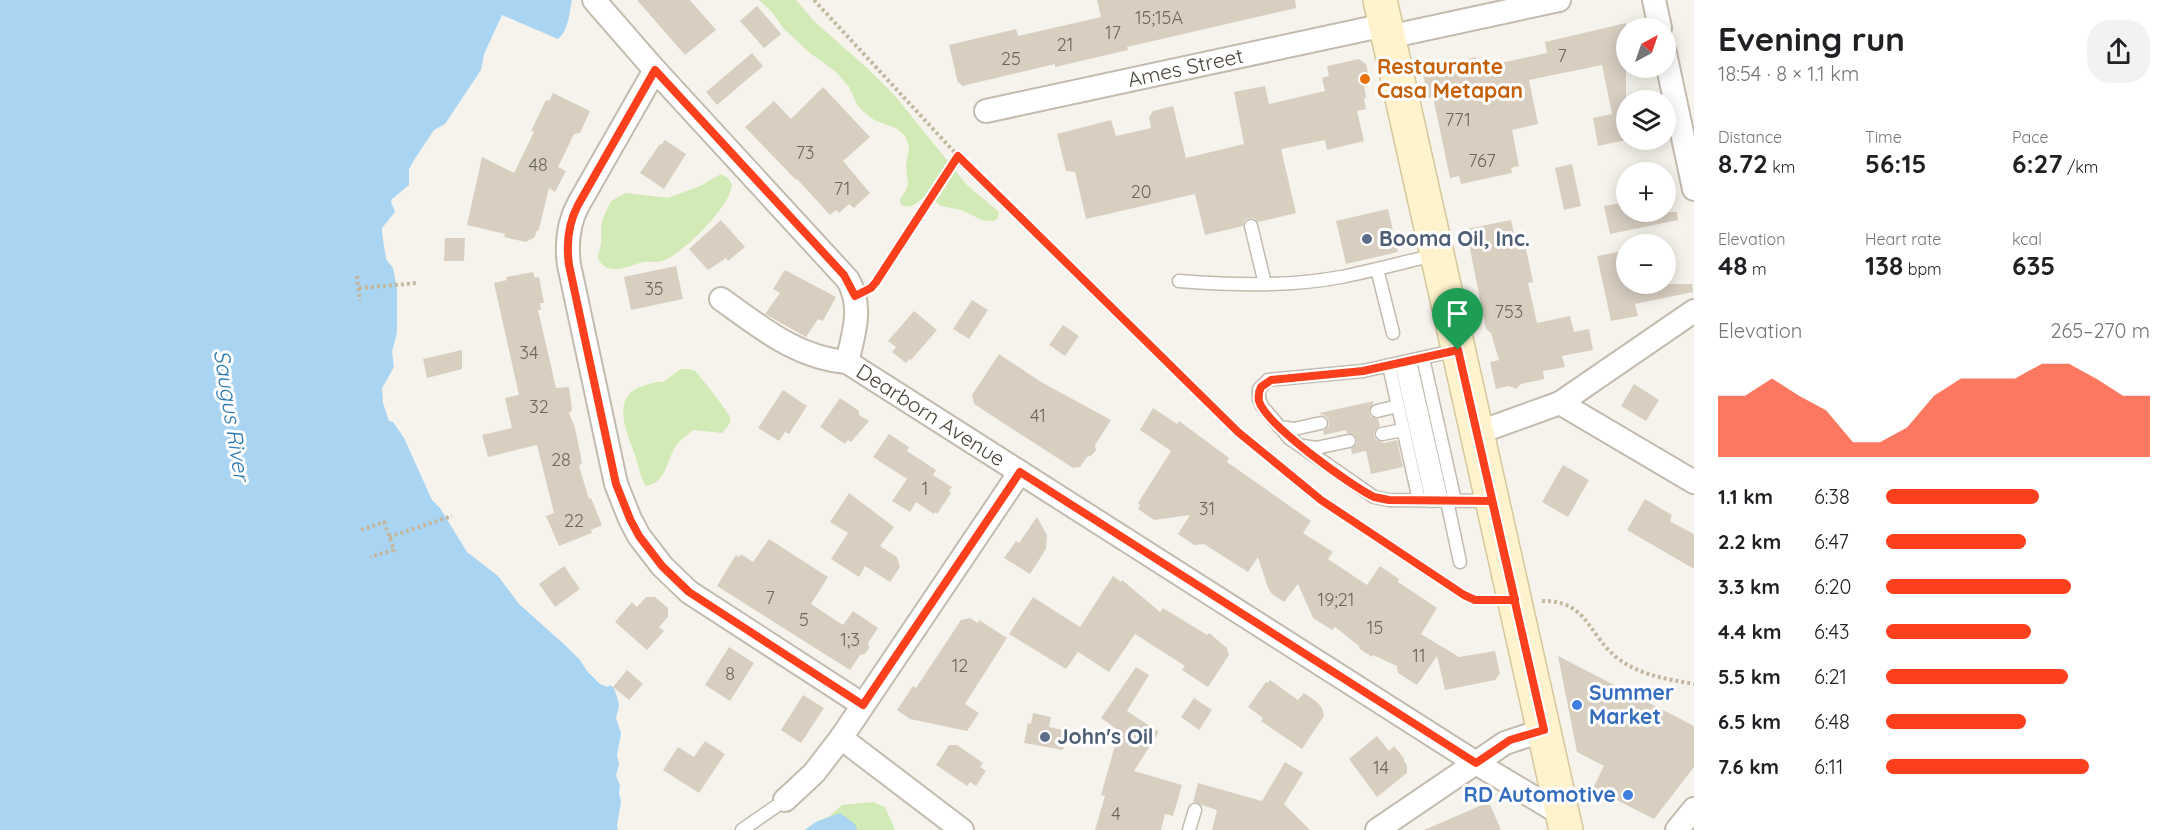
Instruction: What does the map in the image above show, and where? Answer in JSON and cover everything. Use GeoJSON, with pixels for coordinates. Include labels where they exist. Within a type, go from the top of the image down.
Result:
{"type":"FeatureCollection","features":[{"type":"Feature","properties":{"kind":"main road"},"geometry":{"type":"LineString","coordinates":[[1384,20],[1564,822]]}},
{"type":"Feature","properties":{"kind":"street"},"geometry":{"type":"LineString","coordinates":[[594,0],[655,70],[844,275],[855,296]]}},
{"type":"Feature","properties":{"kind":"street","name":"Ames Street"},"geometry":{"type":"LineString","coordinates":[[986,111],[1384,20],[1558,0]]}},
{"type":"Feature","properties":{"kind":"street"},"geometry":{"type":"LineString","coordinates":[[1654,0],[1658,18]]}},
{"type":"Feature","properties":{"kind":"street"},"geometry":{"type":"LineString","coordinates":[[655,70],[578,205],[567,238],[569,265],[616,484],[639,536],[675,580],[705,603],[863,705]]}},
{"type":"Feature","properties":{"kind":"street"},"geometry":{"type":"LineString","coordinates":[[1670,78],[1694,189]]}},
{"type":"Feature","properties":{"kind":"street","name":"Dearborn Avenue"},"geometry":{"type":"LineString","coordinates":[[847,362],[857,315],[855,296]]}},
{"type":"Feature","properties":{"kind":"street","name":"Dearborn Avenue"},"geometry":{"type":"LineString","coordinates":[[721,299],[795,349],[825,359],[847,362],[1476,763],[1564,822]]}},
{"type":"Feature","properties":{"kind":"street"},"geometry":{"type":"LineString","coordinates":[[1477,433],[1503,426],[1560,403],[1694,311]]}},
{"type":"Feature","properties":{"kind":"street"},"geometry":{"type":"LineString","coordinates":[[1560,403],[1694,482]]}},
{"type":"Feature","properties":{"kind":"street"},"geometry":{"type":"LineString","coordinates":[[784,800],[814,773],[841,738],[1020,472]]}},
{"type":"Feature","properties":{"kind":"street"},"geometry":{"type":"LineString","coordinates":[[1377,830],[1510,740],[1544,730]]}},
{"type":"Feature","properties":{"kind":"street"},"geometry":{"type":"LineString","coordinates":[[841,738],[962,830]]}},
{"type":"Feature","properties":{"kind":"street"},"geometry":{"type":"LineString","coordinates":[[1677,830],[1694,809]]}},
{"type":"Feature","properties":{"kind":"lane"},"geometry":{"type":"LineString","coordinates":[[1251,226],[1265,284]]}},
{"type":"Feature","properties":{"kind":"lane"},"geometry":{"type":"LineString","coordinates":[[1179,281],[1265,284],[1340,277],[1437,255]]}},
{"type":"Feature","properties":{"kind":"lane"},"geometry":{"type":"LineString","coordinates":[[1377,268],[1393,333]]}},
{"type":"Feature","properties":{"kind":"lane"},"geometry":{"type":"LineString","coordinates":[[1458,350],[1337,375],[1268,380],[1259,389],[1259,399],[1276,425],[1294,441],[1374,497],[1389,500],[1492,501]]}},
{"type":"Feature","properties":{"kind":"lane"},"geometry":{"type":"LineString","coordinates":[[1406,362],[1398,406],[1419,500]]}},
{"type":"Feature","properties":{"kind":"lane"},"geometry":{"type":"LineString","coordinates":[[1406,362],[1460,562]]}},
{"type":"Feature","properties":{"kind":"lane"},"geometry":{"type":"LineString","coordinates":[[1406,362],[1444,501]]}},
{"type":"Feature","properties":{"kind":"lane"},"geometry":{"type":"LineString","coordinates":[[1377,411],[1398,406]]}},
{"type":"Feature","properties":{"kind":"lane"},"geometry":{"type":"LineString","coordinates":[[1276,425],[1288,430],[1321,423]]}},
{"type":"Feature","properties":{"kind":"lane"},"geometry":{"type":"LineString","coordinates":[[1382,434],[1403,430]]}},
{"type":"Feature","properties":{"kind":"lane"},"geometry":{"type":"LineString","coordinates":[[1294,441],[1311,448],[1349,441]]}},
{"type":"Feature","properties":{"kind":"lane"},"geometry":{"type":"LineString","coordinates":[[742,830],[784,800]]}},
{"type":"Feature","properties":{"kind":"lane"},"geometry":{"type":"LineString","coordinates":[[1189,830],[1195,810]]}},
{"type":"Feature","properties":{"kind":"path"},"geometry":{"type":"LineString","coordinates":[[814,0],[958,156],[1074,273],[1246,439],[1321,500],[1464,595],[1475,600],[1565,603],[1576,610],[1607,648],[1627,664],[1664,680],[1694,684]]}},
{"type":"Feature","properties":{"kind":"path"},"geometry":{"type":"LineString","coordinates":[[855,296],[871,288],[876,282],[958,156]]}},
{"type":"Feature","properties":{"kind":"path"},"geometry":{"type":"LineString","coordinates":[[357,276],[360,301]]}},
{"type":"Feature","properties":{"kind":"path"},"geometry":{"type":"LineString","coordinates":[[359,288],[417,283]]}},
{"type":"Feature","properties":{"kind":"path"},"geometry":{"type":"LineString","coordinates":[[389,537],[452,516]]}},
{"type":"Feature","properties":{"kind":"path"},"geometry":{"type":"LineString","coordinates":[[361,530],[384,522],[394,550],[370,557]]}},
{"type":"Feature","properties":{"kind":"green space"},"geometry":{"type":"Polygon","coordinates":[[[759,0],[796,0],[814,21],[896,97],[967,185],[999,212],[998,218],[994,221],[982,220],[961,210],[941,206],[927,196],[912,206],[901,205],[900,199],[908,184],[906,166],[909,147],[905,136],[896,128],[874,120],[863,111],[849,87],[836,72],[810,53],[784,29],[772,12],[759,0]]]}},
{"type":"Feature","properties":{"kind":"green space"},"geometry":{"type":"Polygon","coordinates":[[[721,174],[728,178],[732,185],[729,194],[704,229],[681,250],[662,261],[643,262],[615,269],[600,262],[598,256],[601,244],[601,225],[611,201],[626,193],[668,198],[700,186],[721,174]]]}},
{"type":"Feature","properties":{"kind":"green space"},"geometry":{"type":"Polygon","coordinates":[[[681,369],[697,373],[725,408],[730,421],[722,433],[693,430],[678,443],[659,480],[646,486],[626,429],[623,409],[625,400],[640,387],[663,382],[681,369]]]}},
{"type":"Feature","properties":{"kind":"green space"},"geometry":{"type":"Polygon","coordinates":[[[873,802],[885,807],[895,830],[805,830],[830,816],[842,805],[873,802]]]}},
{"type":"Feature","properties":{"kind":"water","name":"Saugus River"},"geometry":{"type":"Polygon","coordinates":[[[0,0],[572,0],[566,26],[558,39],[502,15],[484,54],[481,70],[445,124],[434,130],[414,160],[409,169],[409,185],[392,199],[395,212],[382,228],[382,233],[386,259],[393,268],[397,289],[397,332],[392,352],[394,367],[382,388],[383,403],[389,421],[393,422],[404,438],[432,500],[440,508],[467,552],[498,576],[519,604],[567,647],[600,684],[614,688],[619,706],[616,718],[621,733],[616,776],[620,785],[621,802],[618,830],[0,830],[0,0]]]}},
{"type":"Feature","properties":{"kind":"water"},"geometry":{"type":"Polygon","coordinates":[[[840,813],[855,824],[857,830],[805,830],[816,822],[840,813]]]}},
{"type":"Feature","properties":{"kind":"building"},"geometry":{"type":"Polygon","coordinates":[[[637,0],[690,0],[716,30],[685,55],[637,0]]]}},
{"type":"Feature","properties":{"kind":"building"},"geometry":{"type":"Polygon","coordinates":[[[1097,0],[1295,0],[1296,8],[1127,47],[1128,50],[1055,67],[1055,64],[962,86],[958,83],[949,45],[1016,29],[1018,36],[1101,17],[1097,0]]]}},
{"type":"Feature","properties":{"kind":"building"},"geometry":{"type":"Polygon","coordinates":[[[757,6],[781,34],[764,48],[740,21],[757,6]]]}},
{"type":"Feature","properties":{"kind":"building"},"geometry":{"type":"Polygon","coordinates":[[[1616,25],[1616,78],[1626,78],[1626,90],[1616,90],[1616,142],[1598,146],[1593,118],[1612,114],[1602,65],[1529,80],[1538,124],[1512,130],[1519,166],[1511,168],[1512,173],[1461,184],[1459,176],[1450,178],[1433,97],[1428,98],[1422,69],[1476,57],[1478,65],[1486,63],[1487,66],[1547,53],[1545,42],[1616,25]]]}},
{"type":"Feature","properties":{"kind":"building"},"geometry":{"type":"Polygon","coordinates":[[[752,53],[763,66],[717,105],[706,92],[752,53]]]}},
{"type":"Feature","properties":{"kind":"building"},"geometry":{"type":"Polygon","coordinates":[[[1359,59],[1366,64],[1370,82],[1364,84],[1366,109],[1357,111],[1364,141],[1327,150],[1325,140],[1281,149],[1296,213],[1258,222],[1250,218],[1245,220],[1243,226],[1205,235],[1195,194],[1086,219],[1075,172],[1066,171],[1057,134],[1111,120],[1116,136],[1151,128],[1149,117],[1153,111],[1173,106],[1186,158],[1244,144],[1234,92],[1265,86],[1269,104],[1325,91],[1322,78],[1329,76],[1327,66],[1359,59]]]}},
{"type":"Feature","properties":{"kind":"building"},"geometry":{"type":"Polygon","coordinates":[[[823,87],[870,137],[843,161],[870,193],[854,208],[849,204],[839,213],[836,210],[830,215],[745,127],[774,101],[791,119],[823,87]]]}},
{"type":"Feature","properties":{"kind":"building"},"geometry":{"type":"Polygon","coordinates":[[[553,93],[590,111],[580,133],[574,134],[558,167],[566,171],[555,192],[549,188],[535,237],[526,242],[504,237],[505,234],[467,225],[482,157],[514,173],[534,132],[531,131],[546,100],[549,101],[553,93]]]}},
{"type":"Feature","properties":{"kind":"building"},"geometry":{"type":"Polygon","coordinates":[[[665,140],[686,154],[664,189],[640,173],[665,140]]]}},
{"type":"Feature","properties":{"kind":"building"},"geometry":{"type":"Polygon","coordinates":[[[1572,164],[1581,206],[1564,210],[1555,168],[1572,164]]]}},
{"type":"Feature","properties":{"kind":"building"},"geometry":{"type":"Polygon","coordinates":[[[1616,204],[1616,222],[1668,222],[1610,234],[1604,206],[1616,204]]]}},
{"type":"Feature","properties":{"kind":"building","name":"Booma Oil, Inc."},"geometry":{"type":"Polygon","coordinates":[[[1388,209],[1398,252],[1346,264],[1336,221],[1388,209]]]}},
{"type":"Feature","properties":{"kind":"building"},"geometry":{"type":"Polygon","coordinates":[[[721,220],[745,247],[728,261],[726,258],[708,270],[689,249],[721,220]]]}},
{"type":"Feature","properties":{"kind":"building"},"geometry":{"type":"Polygon","coordinates":[[[1511,220],[1518,250],[1526,249],[1533,282],[1528,283],[1537,323],[1570,316],[1574,332],[1589,329],[1593,350],[1562,356],[1565,367],[1543,371],[1544,379],[1521,384],[1516,389],[1509,386],[1496,389],[1490,362],[1499,360],[1491,333],[1486,329],[1466,229],[1511,220]]]}},
{"type":"Feature","properties":{"kind":"building"},"geometry":{"type":"Polygon","coordinates":[[[445,238],[465,238],[464,261],[444,261],[445,238]]]}},
{"type":"Feature","properties":{"kind":"building"},"geometry":{"type":"Polygon","coordinates":[[[1616,252],[1616,294],[1676,294],[1676,284],[1692,284],[1693,292],[1635,304],[1638,316],[1611,321],[1597,256],[1616,252]]]}},
{"type":"Feature","properties":{"kind":"building"},"geometry":{"type":"Polygon","coordinates":[[[676,266],[683,299],[631,310],[624,277],[676,266]]]}},
{"type":"Feature","properties":{"kind":"building"},"geometry":{"type":"Polygon","coordinates":[[[785,270],[836,297],[823,321],[818,319],[806,337],[765,314],[780,293],[773,289],[785,270]]]}},
{"type":"Feature","properties":{"kind":"building"},"geometry":{"type":"Polygon","coordinates":[[[533,272],[535,278],[539,277],[544,303],[540,303],[541,310],[538,310],[556,388],[569,387],[572,410],[569,413],[575,428],[582,463],[579,466],[589,499],[591,498],[602,525],[591,530],[592,533],[559,546],[546,516],[554,513],[537,445],[488,457],[482,435],[512,428],[505,398],[519,395],[494,283],[507,280],[506,277],[533,272]]]}},
{"type":"Feature","properties":{"kind":"building"},"geometry":{"type":"Polygon","coordinates":[[[972,300],[988,310],[969,339],[953,329],[972,300]]]}},
{"type":"Feature","properties":{"kind":"building"},"geometry":{"type":"Polygon","coordinates":[[[914,311],[937,330],[906,363],[892,352],[896,347],[888,341],[914,311]]]}},
{"type":"Feature","properties":{"kind":"building"},"geometry":{"type":"Polygon","coordinates":[[[1063,325],[1079,336],[1065,356],[1049,345],[1063,325]]]}},
{"type":"Feature","properties":{"kind":"building"},"geometry":{"type":"Polygon","coordinates":[[[462,350],[462,369],[427,378],[423,359],[462,350]]]}},
{"type":"Feature","properties":{"kind":"building"},"geometry":{"type":"Polygon","coordinates":[[[999,354],[1041,382],[1111,420],[1095,445],[1096,450],[1080,467],[1073,468],[974,404],[972,395],[999,354]]]}},
{"type":"Feature","properties":{"kind":"building"},"geometry":{"type":"Polygon","coordinates":[[[1634,384],[1659,400],[1646,421],[1621,406],[1634,384]]]}},
{"type":"Feature","properties":{"kind":"building"},"geometry":{"type":"Polygon","coordinates":[[[783,390],[807,406],[789,434],[785,432],[779,441],[758,428],[783,390]]]}},
{"type":"Feature","properties":{"kind":"building"},"geometry":{"type":"Polygon","coordinates":[[[840,398],[869,421],[851,442],[848,440],[845,444],[820,427],[840,398]]]}},
{"type":"Feature","properties":{"kind":"building"},"geometry":{"type":"Polygon","coordinates":[[[1374,401],[1369,412],[1371,417],[1378,419],[1380,426],[1374,431],[1374,436],[1376,440],[1384,443],[1397,440],[1403,467],[1371,474],[1366,451],[1352,454],[1351,449],[1357,443],[1355,436],[1347,433],[1346,430],[1324,435],[1323,431],[1329,426],[1329,421],[1327,417],[1319,413],[1374,401]]]}},
{"type":"Feature","properties":{"kind":"building"},"geometry":{"type":"Polygon","coordinates":[[[1153,408],[1177,424],[1179,421],[1229,458],[1227,462],[1311,521],[1303,533],[1333,552],[1328,559],[1367,585],[1380,566],[1399,579],[1398,582],[1437,608],[1421,634],[1459,657],[1495,651],[1500,674],[1495,680],[1445,690],[1437,656],[1417,685],[1398,673],[1397,666],[1373,655],[1372,657],[1335,627],[1332,630],[1313,618],[1298,584],[1284,602],[1272,594],[1258,557],[1248,572],[1204,544],[1194,545],[1178,534],[1190,515],[1154,520],[1138,509],[1140,505],[1138,503],[1171,451],[1140,430],[1153,408]]]}},
{"type":"Feature","properties":{"kind":"building"},"geometry":{"type":"Polygon","coordinates":[[[889,434],[909,447],[907,451],[936,470],[933,475],[952,487],[949,491],[951,493],[937,514],[916,502],[910,512],[892,501],[907,479],[873,457],[889,434]]]}},
{"type":"Feature","properties":{"kind":"building"},"geometry":{"type":"Polygon","coordinates":[[[1563,465],[1589,480],[1568,517],[1542,502],[1563,465]]]}},
{"type":"Feature","properties":{"kind":"building"},"geometry":{"type":"Polygon","coordinates":[[[849,493],[894,527],[880,546],[897,557],[900,567],[890,582],[865,566],[859,577],[831,559],[848,533],[830,522],[849,493]]]}},
{"type":"Feature","properties":{"kind":"building"},"geometry":{"type":"Polygon","coordinates":[[[1645,499],[1672,515],[1671,522],[1694,534],[1694,569],[1627,530],[1645,499]]]}},
{"type":"Feature","properties":{"kind":"building"},"geometry":{"type":"Polygon","coordinates":[[[1037,517],[1047,535],[1046,549],[1030,574],[1004,558],[1016,541],[1019,543],[1037,517]]]}},
{"type":"Feature","properties":{"kind":"building"},"geometry":{"type":"Polygon","coordinates":[[[769,539],[828,577],[811,604],[843,625],[853,611],[878,628],[868,643],[869,648],[865,654],[860,655],[850,670],[717,586],[736,555],[739,557],[741,554],[753,562],[769,539]]]}},
{"type":"Feature","properties":{"kind":"building"},"geometry":{"type":"Polygon","coordinates":[[[564,566],[580,589],[555,607],[539,584],[564,566]]]}},
{"type":"Feature","properties":{"kind":"building"},"geometry":{"type":"Polygon","coordinates":[[[1113,576],[1121,582],[1122,580],[1160,612],[1163,608],[1207,635],[1209,633],[1227,648],[1229,655],[1208,687],[1182,670],[1185,666],[1135,634],[1109,672],[1078,652],[1066,669],[1009,634],[1033,597],[1080,627],[1113,576]]]}},
{"type":"Feature","properties":{"kind":"building"},"geometry":{"type":"Polygon","coordinates":[[[646,597],[655,597],[668,608],[668,617],[659,627],[664,631],[647,650],[615,622],[632,602],[637,607],[646,597]]]}},
{"type":"Feature","properties":{"kind":"building"},"geometry":{"type":"Polygon","coordinates":[[[970,618],[978,623],[979,620],[1007,638],[965,704],[979,713],[967,731],[910,719],[897,710],[913,686],[916,688],[961,620],[970,618]]]}},
{"type":"Feature","properties":{"kind":"building"},"geometry":{"type":"Polygon","coordinates":[[[729,647],[754,663],[730,701],[705,685],[729,647]]]}},
{"type":"Feature","properties":{"kind":"building"},"geometry":{"type":"Polygon","coordinates":[[[1558,656],[1694,726],[1694,767],[1654,819],[1593,788],[1604,766],[1577,752],[1558,656]]]}},
{"type":"Feature","properties":{"kind":"building"},"geometry":{"type":"Polygon","coordinates":[[[1136,667],[1149,675],[1127,711],[1159,732],[1134,771],[1182,785],[1173,816],[1165,814],[1161,830],[1095,830],[1105,796],[1101,795],[1119,731],[1101,718],[1136,667]]]}},
{"type":"Feature","properties":{"kind":"building"},"geometry":{"type":"Polygon","coordinates":[[[627,670],[643,684],[629,700],[613,687],[627,670]]]}},
{"type":"Feature","properties":{"kind":"building"},"geometry":{"type":"Polygon","coordinates":[[[1270,680],[1298,700],[1304,693],[1322,708],[1324,716],[1302,749],[1261,721],[1263,718],[1248,707],[1266,682],[1270,680]]]}},
{"type":"Feature","properties":{"kind":"building"},"geometry":{"type":"Polygon","coordinates":[[[803,695],[824,708],[801,743],[781,730],[803,695]]]}},
{"type":"Feature","properties":{"kind":"building"},"geometry":{"type":"Polygon","coordinates":[[[1194,698],[1212,710],[1199,730],[1181,717],[1194,698]]]}},
{"type":"Feature","properties":{"kind":"building","name":"John's Oil"},"geometry":{"type":"Polygon","coordinates":[[[1033,713],[1051,717],[1049,727],[1066,731],[1063,750],[1024,743],[1028,723],[1031,724],[1033,713]]]}},
{"type":"Feature","properties":{"kind":"building"},"geometry":{"type":"Polygon","coordinates":[[[1377,736],[1389,751],[1394,746],[1404,758],[1407,773],[1377,797],[1349,759],[1377,736]]]}},
{"type":"Feature","properties":{"kind":"building"},"geometry":{"type":"Polygon","coordinates":[[[705,741],[725,754],[699,793],[663,770],[678,747],[694,757],[705,741]]]}},
{"type":"Feature","properties":{"kind":"building"},"geometry":{"type":"Polygon","coordinates":[[[949,745],[957,745],[983,763],[980,767],[986,771],[976,786],[970,782],[967,786],[936,765],[949,745]]]}},
{"type":"Feature","properties":{"kind":"building"},"geometry":{"type":"Polygon","coordinates":[[[1285,762],[1303,773],[1284,804],[1310,830],[1212,830],[1217,810],[1193,802],[1198,783],[1262,801],[1285,762]]]}},
{"type":"Feature","properties":{"kind":"building"},"geometry":{"type":"Polygon","coordinates":[[[1489,802],[1501,830],[1424,830],[1489,802]]]}},
{"type":"Feature","properties":{"kind":"place","name":"Restaurante Casa Metapan"},"geometry":{"type":"Point","coordinates":[1365,79]}},
{"type":"Feature","properties":{"kind":"place","name":"Booma Oil, Inc."},"geometry":{"type":"Point","coordinates":[1367,239]}},
{"type":"Feature","properties":{"kind":"place","name":"Summer Market"},"geometry":{"type":"Point","coordinates":[1577,705]}},
{"type":"Feature","properties":{"kind":"place","name":"John's Oil"},"geometry":{"type":"Point","coordinates":[1045,737]}},
{"type":"Feature","properties":{"kind":"place","name":"RD Automotive"},"geometry":{"type":"Point","coordinates":[1628,795]}},
{"type":"Feature","properties":{"kind":"route"},"geometry":{"type":"LineString","coordinates":[[1458,350],[1363,371],[1268,380],[1261,387],[1259,399],[1262,406],[1289,438],[1374,497],[1389,500],[1492,501],[1515,600],[1544,730],[1510,740],[1476,763],[1020,472],[863,705],[689,592],[662,566],[639,536],[616,484],[567,256],[567,238],[578,205],[655,70],[844,275],[854,290],[855,296],[871,288],[876,282],[958,156],[1215,411],[1284,471],[1360,528],[1469,598],[1515,600],[1458,350]]}}]}
